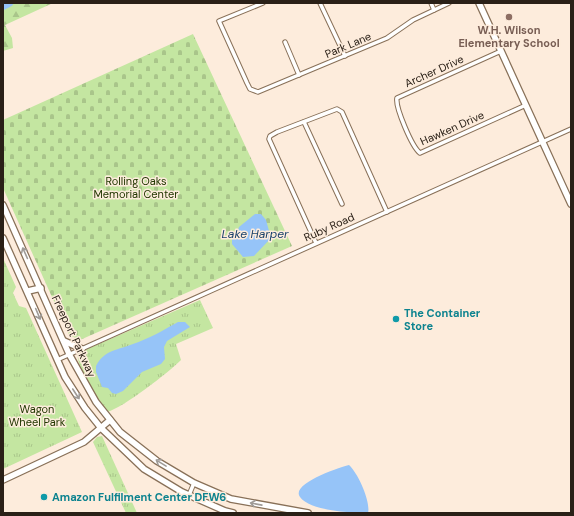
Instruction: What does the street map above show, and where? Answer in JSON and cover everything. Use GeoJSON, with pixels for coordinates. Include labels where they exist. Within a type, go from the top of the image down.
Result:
{"type":"FeatureCollection","features":[{"type":"Feature","properties":{"kind":"main road"},"geometry":{"type":"LineString","coordinates":[[479,3],[571,204]]}},
{"type":"Feature","properties":{"kind":"main road","name":"Freeport Parkway"},"geometry":{"type":"LineString","coordinates":[[3,205],[69,354],[96,402],[110,420],[131,442],[194,483],[231,499],[283,511],[308,513]]}},
{"type":"Feature","properties":{"kind":"main road"},"geometry":{"type":"LineString","coordinates":[[3,238],[28,291],[57,360],[74,392],[101,428],[144,469],[189,495],[224,512],[233,513]]}},
{"type":"Feature","properties":{"kind":"main road"},"geometry":{"type":"LineString","coordinates":[[28,291],[41,288]]}},
{"type":"Feature","properties":{"kind":"main road"},"geometry":{"type":"LineString","coordinates":[[31,298],[41,288]]}},
{"type":"Feature","properties":{"kind":"main road"},"geometry":{"type":"LineString","coordinates":[[63,340],[68,344],[82,349]]}},
{"type":"Feature","properties":{"kind":"main road"},"geometry":{"type":"LineString","coordinates":[[3,480],[79,445],[110,420]]}},
{"type":"Feature","properties":{"kind":"street","name":"Park Lane"},"geometry":{"type":"LineString","coordinates":[[263,3],[219,21],[250,89],[258,92],[388,38],[413,20],[449,3]]}},
{"type":"Feature","properties":{"kind":"street"},"geometry":{"type":"LineString","coordinates":[[320,3],[345,56]]}},
{"type":"Feature","properties":{"kind":"street"},"geometry":{"type":"LineString","coordinates":[[431,3],[434,10]]}},
{"type":"Feature","properties":{"kind":"street"},"geometry":{"type":"LineString","coordinates":[[285,42],[299,75]]}},
{"type":"Feature","properties":{"kind":"street","name":"Archer Drive"},"geometry":{"type":"LineString","coordinates":[[397,98],[501,51]]}},
{"type":"Feature","properties":{"kind":"street","name":"Hawken Drive"},"geometry":{"type":"LineString","coordinates":[[397,98],[397,107],[415,148],[420,153],[526,105]]}},
{"type":"Feature","properties":{"kind":"street"},"geometry":{"type":"LineString","coordinates":[[316,243],[269,140],[270,136],[277,132],[337,109],[342,112],[387,212]]}},
{"type":"Feature","properties":{"kind":"street"},"geometry":{"type":"LineString","coordinates":[[304,122],[342,204]]}},
{"type":"Feature","properties":{"kind":"street","name":"Ruby Road"},"geometry":{"type":"LineString","coordinates":[[57,360],[571,129]]}},
{"type":"Feature","properties":{"kind":"street"},"geometry":{"type":"LineString","coordinates":[[189,495],[194,483]]}},
{"type":"Feature","properties":{"kind":"green space"},"geometry":{"type":"Polygon","coordinates":[[[3,3],[53,3],[5,25],[12,38],[13,48],[3,51],[3,3]]]}},
{"type":"Feature","properties":{"kind":"green space","name":"Rolling Oaks Memorial Center"},"geometry":{"type":"Polygon","coordinates":[[[193,34],[292,246],[80,340],[69,335],[3,188],[3,120],[193,34]]]}},
{"type":"Feature","properties":{"kind":"green space","name":"Wagon Wheel Park"},"geometry":{"type":"Polygon","coordinates":[[[3,258],[16,287],[13,293],[19,306],[26,308],[82,432],[3,469],[3,258]]]}},
{"type":"Feature","properties":{"kind":"green space"},"geometry":{"type":"Polygon","coordinates":[[[200,300],[213,328],[176,344],[181,360],[157,381],[124,404],[107,412],[84,374],[78,358],[78,353],[200,300]]]}},
{"type":"Feature","properties":{"kind":"green space"},"geometry":{"type":"Polygon","coordinates":[[[102,436],[137,513],[126,513],[93,442],[97,437],[102,436]]]}},
{"type":"Feature","properties":{"kind":"water","name":"Lake Harper"},"geometry":{"type":"Polygon","coordinates":[[[255,214],[261,214],[266,220],[271,238],[254,256],[243,257],[232,244],[232,237],[237,233],[239,227],[255,214]]]}},
{"type":"Feature","properties":{"kind":"water"},"geometry":{"type":"Polygon","coordinates":[[[178,322],[185,322],[190,327],[167,341],[164,347],[165,359],[161,364],[142,372],[123,391],[116,394],[112,393],[108,388],[102,387],[96,372],[96,366],[103,357],[112,351],[150,337],[178,322]]]}},
{"type":"Feature","properties":{"kind":"water"},"geometry":{"type":"Polygon","coordinates":[[[349,465],[356,474],[366,495],[368,502],[368,513],[342,512],[322,508],[305,502],[300,497],[299,492],[302,487],[309,482],[317,477],[349,465]]]}},
{"type":"Feature","properties":{"kind":"waterway"},"geometry":{"type":"LineString","coordinates":[[3,6],[9,3]]}},
{"type":"Feature","properties":{"kind":"place","name":"W.H. Wilson Elementary School"},"geometry":{"type":"Point","coordinates":[509,17]}},
{"type":"Feature","properties":{"kind":"place","name":"The Container Store"},"geometry":{"type":"Point","coordinates":[396,319]}},
{"type":"Feature","properties":{"kind":"place","name":"Amazon Fulfilment Center DFW6"},"geometry":{"type":"Point","coordinates":[44,497]}}]}
